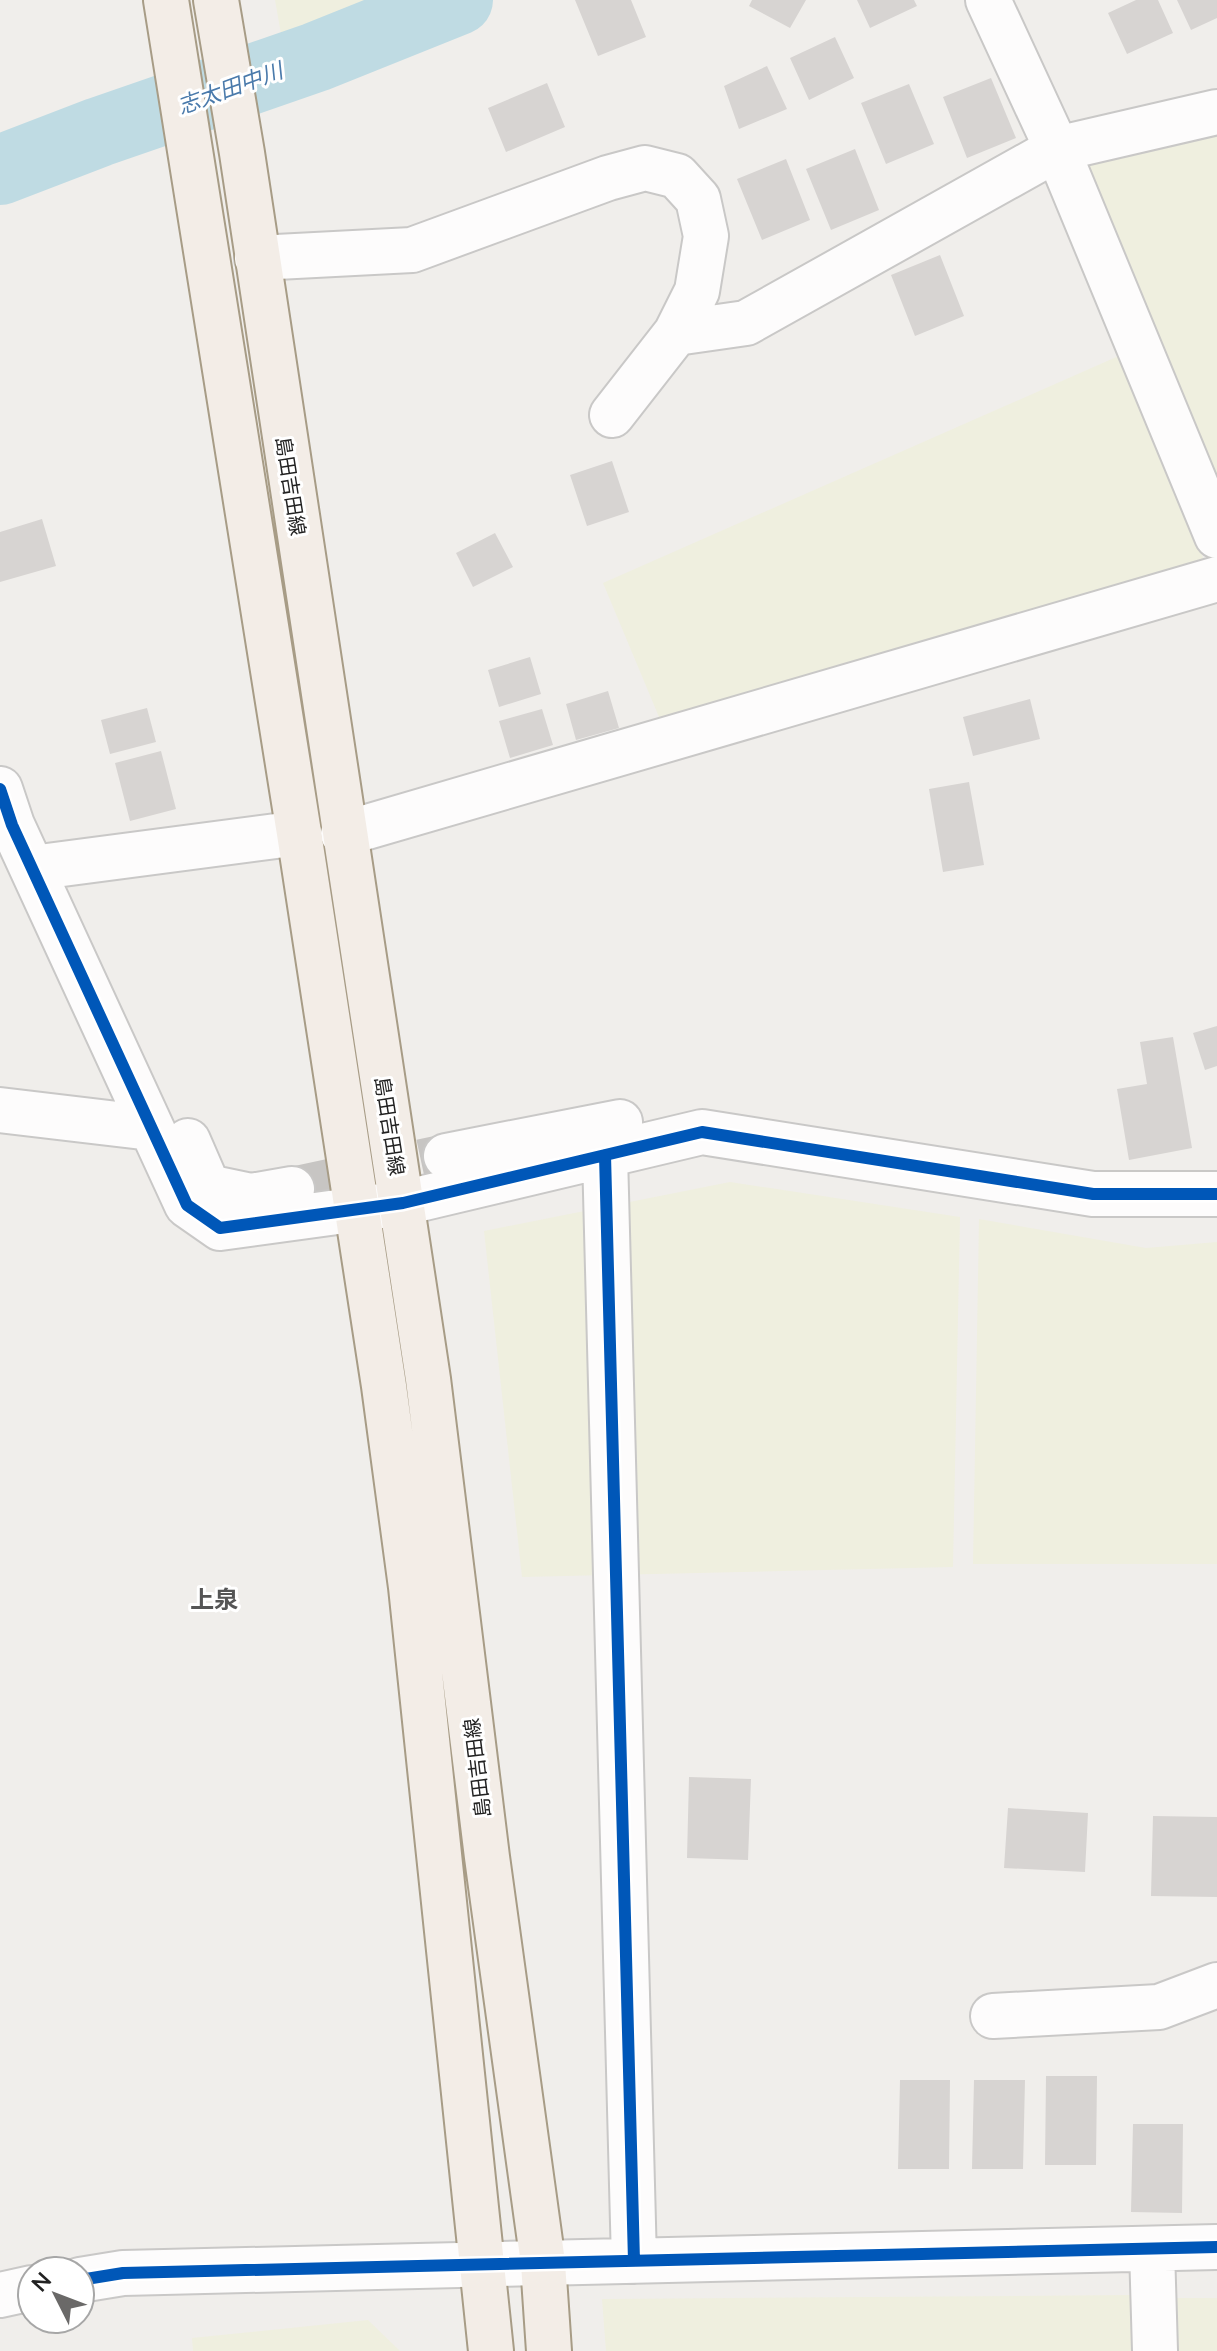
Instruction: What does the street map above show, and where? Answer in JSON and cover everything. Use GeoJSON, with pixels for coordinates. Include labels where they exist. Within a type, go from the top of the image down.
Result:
{"type":"FeatureCollection","features":[{"type":"Feature","properties":{"kind":"main road","name":"島田吉田線"},"geometry":{"type":"LineString","coordinates":[[218,12],[242,153],[343,834],[403,1203],[543,2263],[549,2351]]}},
{"type":"Feature","properties":{"kind":"main road"},"geometry":{"type":"LineString","coordinates":[[170,21],[299,833],[411,1587],[491,2351]]}},
{"type":"Feature","properties":{"kind":"street"},"geometry":{"type":"LineString","coordinates":[[988,0],[1057,149],[1217,536]]}},
{"type":"Feature","properties":{"kind":"street"},"geometry":{"type":"LineString","coordinates":[[676,333],[746,323],[1057,149],[1217,112]]}},
{"type":"Feature","properties":{"kind":"street"},"geometry":{"type":"LineString","coordinates":[[257,258],[412,250],[608,178],[645,168],[677,176],[698,199],[706,236],[697,291],[676,333],[612,415]]}},
{"type":"Feature","properties":{"kind":"street"},"geometry":{"type":"LineString","coordinates":[[343,834],[1217,579]]}},
{"type":"Feature","properties":{"kind":"street"},"geometry":{"type":"LineString","coordinates":[[0,789],[12,825],[187,1205],[220,1228],[403,1203],[702,1132],[1093,1194],[1217,1194]]}},
{"type":"Feature","properties":{"kind":"street"},"geometry":{"type":"LineString","coordinates":[[32,868],[299,833]]}},
{"type":"Feature","properties":{"kind":"street"},"geometry":{"type":"LineString","coordinates":[[93,1001],[125,996],[208,1187],[251,1196],[292,1189]]}},
{"type":"Feature","properties":{"kind":"street"},"geometry":{"type":"LineString","coordinates":[[0,1110],[151,1128]]}},
{"type":"Feature","properties":{"kind":"street"},"geometry":{"type":"LineString","coordinates":[[446,1156],[682,1110],[687,1136]]}},
{"type":"Feature","properties":{"kind":"street"},"geometry":{"type":"LineString","coordinates":[[605,1155],[634,2261]]}},
{"type":"Feature","properties":{"kind":"street"},"geometry":{"type":"LineString","coordinates":[[993,2016],[1159,2007],[1217,1985]]}},
{"type":"Feature","properties":{"kind":"street"},"geometry":{"type":"LineString","coordinates":[[96,2277],[123,2273],[1217,2247]]}},
{"type":"Feature","properties":{"kind":"street"},"geometry":{"type":"LineString","coordinates":[[1152,2249],[1155,2351]]}},
{"type":"Feature","properties":{"kind":"green space"},"geometry":{"type":"Polygon","coordinates":[[[275,0],[366,0],[281,34],[275,0]]]}},
{"type":"Feature","properties":{"kind":"green space"},"geometry":{"type":"Polygon","coordinates":[[[1217,135],[1217,481],[1080,156],[1217,135]]]}},
{"type":"Feature","properties":{"kind":"green space"},"geometry":{"type":"Polygon","coordinates":[[[1139,347],[1210,581],[659,717],[603,583],[1139,347]]]}},
{"type":"Feature","properties":{"kind":"green space"},"geometry":{"type":"Polygon","coordinates":[[[730,1182],[960,1217],[953,1567],[522,1577],[484,1231],[730,1182]]]}},
{"type":"Feature","properties":{"kind":"green space"},"geometry":{"type":"Polygon","coordinates":[[[979,1219],[1146,1248],[1217,1242],[1217,1564],[973,1564],[979,1219]]]}},
{"type":"Feature","properties":{"kind":"green space"},"geometry":{"type":"Polygon","coordinates":[[[1135,2295],[1136,2351],[606,2351],[602,2299],[1135,2295]]]}},
{"type":"Feature","properties":{"kind":"green space"},"geometry":{"type":"Polygon","coordinates":[[[1177,2298],[1217,2298],[1217,2351],[1178,2351],[1177,2298]]]}},
{"type":"Feature","properties":{"kind":"green space"},"geometry":{"type":"Polygon","coordinates":[[[368,2320],[400,2351],[193,2351],[192,2338],[368,2320]]]}},
{"type":"Feature","properties":{"kind":"building"},"geometry":{"type":"Polygon","coordinates":[[[575,0],[631,0],[646,37],[598,56],[575,0]]]}},
{"type":"Feature","properties":{"kind":"building"},"geometry":{"type":"Polygon","coordinates":[[[752,0],[806,0],[790,28],[749,6],[752,0]]]}},
{"type":"Feature","properties":{"kind":"building"},"geometry":{"type":"Polygon","coordinates":[[[857,0],[914,0],[917,6],[870,28],[857,0]]]}},
{"type":"Feature","properties":{"kind":"building"},"geometry":{"type":"Polygon","coordinates":[[[1136,0],[1158,0],[1173,33],[1127,54],[1108,13],[1136,0]]]}},
{"type":"Feature","properties":{"kind":"building"},"geometry":{"type":"Polygon","coordinates":[[[1177,0],[1217,0],[1217,18],[1191,30],[1177,0]]]}},
{"type":"Feature","properties":{"kind":"building"},"geometry":{"type":"Polygon","coordinates":[[[835,37],[854,78],[809,100],[790,58],[835,37]]]}},
{"type":"Feature","properties":{"kind":"building"},"geometry":{"type":"Polygon","coordinates":[[[767,66],[787,109],[739,129],[724,86],[767,66]]]}},
{"type":"Feature","properties":{"kind":"building"},"geometry":{"type":"Polygon","coordinates":[[[991,78],[1016,138],[967,158],[943,97],[991,78]]]}},
{"type":"Feature","properties":{"kind":"building"},"geometry":{"type":"Polygon","coordinates":[[[547,83],[565,127],[506,152],[488,108],[547,83]]]}},
{"type":"Feature","properties":{"kind":"building"},"geometry":{"type":"Polygon","coordinates":[[[909,84],[934,144],[886,164],[861,103],[909,84]]]}},
{"type":"Feature","properties":{"kind":"building"},"geometry":{"type":"Polygon","coordinates":[[[855,149],[879,210],[831,230],[806,169],[855,149]]]}},
{"type":"Feature","properties":{"kind":"building"},"geometry":{"type":"Polygon","coordinates":[[[786,159],[810,220],[762,240],[737,179],[786,159]]]}},
{"type":"Feature","properties":{"kind":"building"},"geometry":{"type":"Polygon","coordinates":[[[940,255],[964,316],[915,336],[891,275],[940,255]]]}},
{"type":"Feature","properties":{"kind":"building"},"geometry":{"type":"Polygon","coordinates":[[[612,461],[629,512],[587,526],[570,475],[612,461]]]}},
{"type":"Feature","properties":{"kind":"building"},"geometry":{"type":"Polygon","coordinates":[[[42,519],[56,566],[0,582],[0,532],[42,519]]]}},
{"type":"Feature","properties":{"kind":"building"},"geometry":{"type":"Polygon","coordinates":[[[495,533],[513,567],[473,587],[456,553],[495,533]]]}},
{"type":"Feature","properties":{"kind":"building"},"geometry":{"type":"Polygon","coordinates":[[[530,657],[541,694],[499,707],[488,670],[530,657]]]}},
{"type":"Feature","properties":{"kind":"building"},"geometry":{"type":"Polygon","coordinates":[[[608,691],[619,728],[576,740],[566,704],[608,691]]]}},
{"type":"Feature","properties":{"kind":"building"},"geometry":{"type":"Polygon","coordinates":[[[1030,699],[1040,739],[973,756],[963,717],[1030,699]]]}},
{"type":"Feature","properties":{"kind":"building"},"geometry":{"type":"Polygon","coordinates":[[[147,708],[156,742],[110,754],[101,720],[147,708]]]}},
{"type":"Feature","properties":{"kind":"building"},"geometry":{"type":"Polygon","coordinates":[[[542,709],[553,745],[510,758],[499,721],[542,709]]]}},
{"type":"Feature","properties":{"kind":"building"},"geometry":{"type":"Polygon","coordinates":[[[161,751],[176,809],[130,821],[115,763],[161,751]]]}},
{"type":"Feature","properties":{"kind":"building"},"geometry":{"type":"Polygon","coordinates":[[[969,782],[984,865],[943,872],[929,789],[969,782]]]}},
{"type":"Feature","properties":{"kind":"building"},"geometry":{"type":"Polygon","coordinates":[[[1217,1026],[1217,1066],[1205,1070],[1193,1033],[1217,1026]]]}},
{"type":"Feature","properties":{"kind":"building"},"geometry":{"type":"Polygon","coordinates":[[[1173,1037],[1192,1148],[1129,1160],[1117,1089],[1147,1084],[1140,1042],[1173,1037]]]}},
{"type":"Feature","properties":{"kind":"building"},"geometry":{"type":"Polygon","coordinates":[[[689,1777],[751,1779],[748,1860],[687,1858],[689,1777]]]}},
{"type":"Feature","properties":{"kind":"building"},"geometry":{"type":"Polygon","coordinates":[[[1008,1808],[1088,1813],[1085,1872],[1004,1868],[1008,1808]]]}},
{"type":"Feature","properties":{"kind":"building"},"geometry":{"type":"Polygon","coordinates":[[[1153,1816],[1217,1817],[1217,1897],[1151,1896],[1153,1816]]]}},
{"type":"Feature","properties":{"kind":"building"},"geometry":{"type":"Polygon","coordinates":[[[1046,2076],[1097,2076],[1096,2165],[1045,2165],[1046,2076]]]}},
{"type":"Feature","properties":{"kind":"building"},"geometry":{"type":"Polygon","coordinates":[[[900,2080],[950,2080],[949,2169],[898,2169],[900,2080]]]}},
{"type":"Feature","properties":{"kind":"building"},"geometry":{"type":"Polygon","coordinates":[[[974,2080],[1025,2080],[1023,2169],[972,2169],[974,2080]]]}},
{"type":"Feature","properties":{"kind":"building"},"geometry":{"type":"Polygon","coordinates":[[[1133,2124],[1183,2124],[1182,2213],[1131,2212],[1133,2124]]]}},
{"type":"Feature","properties":{"kind":"waterway","name":"志太田中川"},"geometry":{"type":"LineString","coordinates":[[0,170],[99,132],[316,57],[458,0]]}},
{"type":"Feature","properties":{"kind":"tunnel"},"geometry":{"type":"LineString","coordinates":[[292,1189],[446,1156]]}},
{"type":"Feature","properties":{"kind":"cycle path"},"geometry":{"type":"LineString","coordinates":[[0,789],[12,825],[187,1205],[220,1228],[403,1203],[702,1132],[1093,1194],[1217,1194]]}},
{"type":"Feature","properties":{"kind":"cycle path"},"geometry":{"type":"LineString","coordinates":[[605,1155],[634,2261]]}},
{"type":"Feature","properties":{"kind":"cycle path"},"geometry":{"type":"LineString","coordinates":[[96,2277],[123,2273],[1217,2247]]}},
{"type":"Feature","properties":{"kind":"district","name":"上泉"},"geometry":{"type":"Point","coordinates":[214,1599]}}]}
